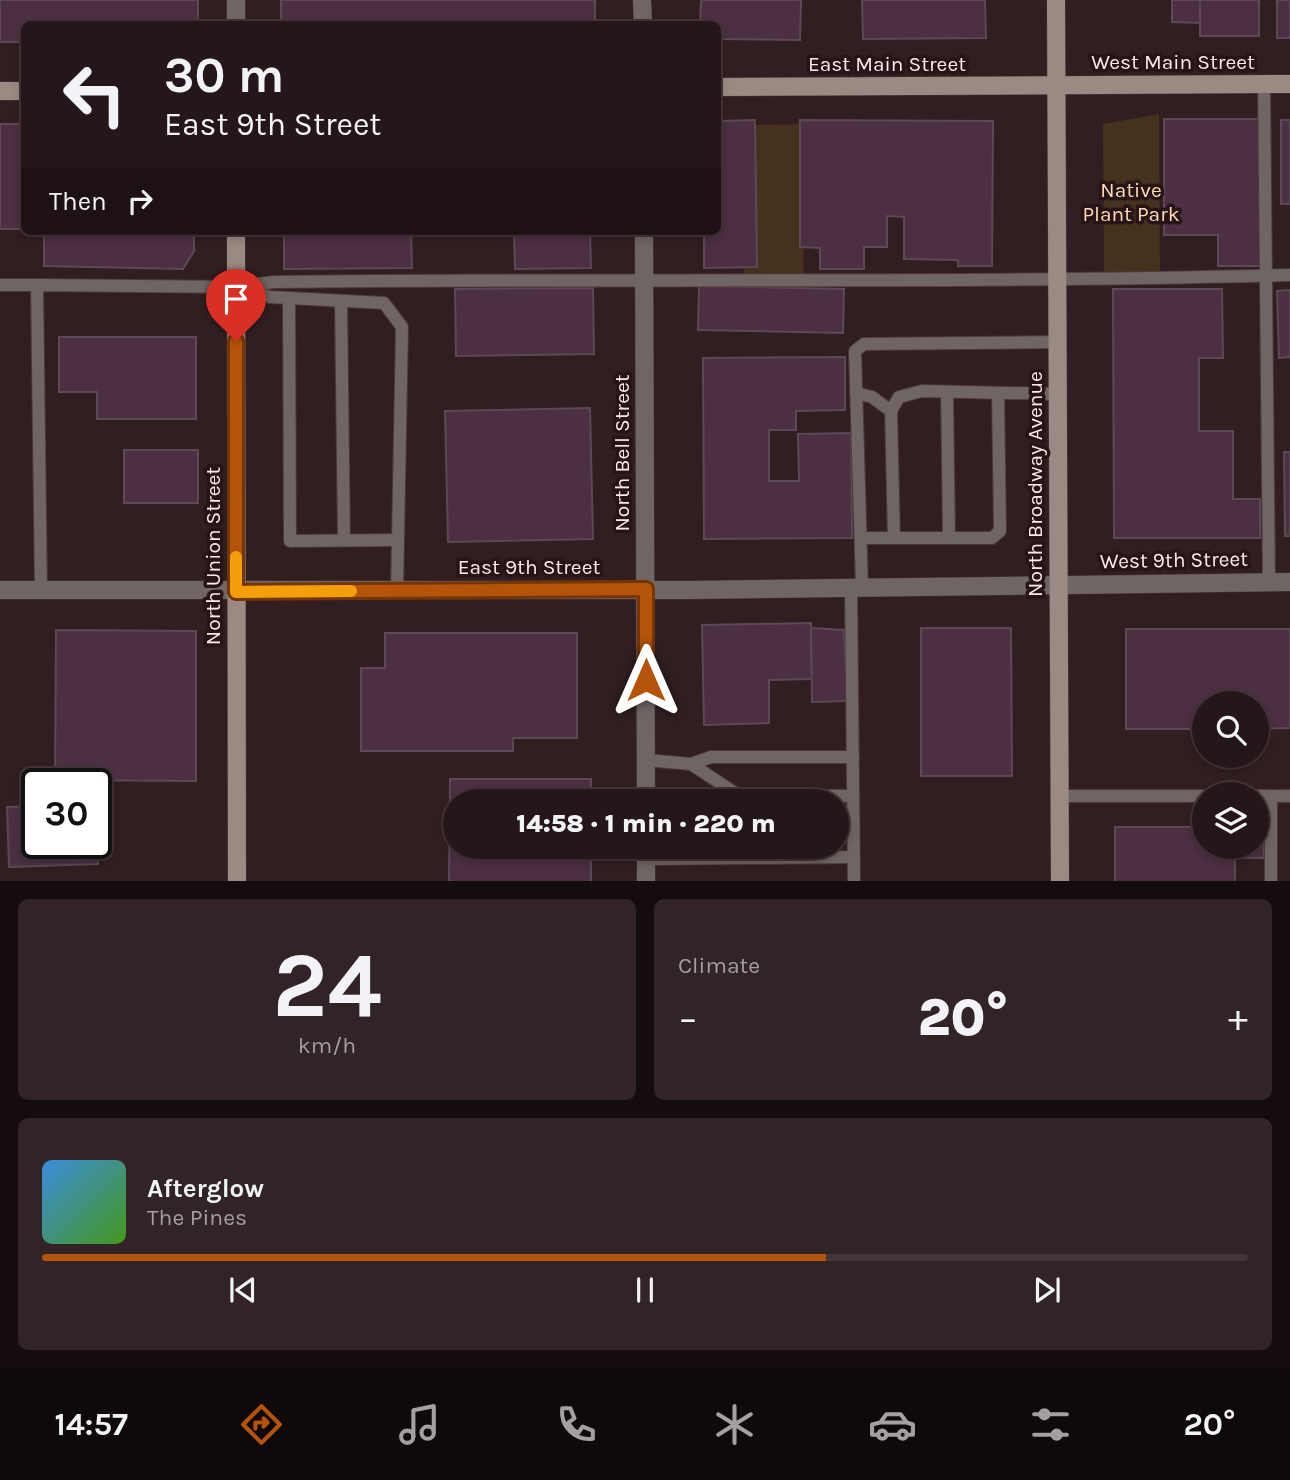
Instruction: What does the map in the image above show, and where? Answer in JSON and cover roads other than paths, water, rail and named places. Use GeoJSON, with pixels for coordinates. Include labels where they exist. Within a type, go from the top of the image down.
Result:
{"type":"FeatureCollection","features":[{"type":"Feature","properties":{"kind":"street"},"geometry":{"type":"LineString","coordinates":[[236,0],[236,21]]}},
{"type":"Feature","properties":{"kind":"street"},"geometry":{"type":"LineString","coordinates":[[642,0],[643,21]]}},
{"type":"Feature","properties":{"kind":"street","name":"North Broadway Avenue"},"geometry":{"type":"LineString","coordinates":[[1056,0],[1060,881]]}},
{"type":"Feature","properties":{"kind":"street","name":"West Main Street"},"geometry":{"type":"LineString","coordinates":[[1056,86],[1290,84]]}},
{"type":"Feature","properties":{"kind":"street","name":"East Main Street"},"geometry":{"type":"LineString","coordinates":[[721,87],[1056,86]]}},
{"type":"Feature","properties":{"kind":"street"},"geometry":{"type":"LineString","coordinates":[[0,91],[21,91]]}},
{"type":"Feature","properties":{"kind":"street","name":"North Union Street"},"geometry":{"type":"LineString","coordinates":[[236,235],[237,881]]}},
{"type":"Feature","properties":{"kind":"street","name":"North Bell Street"},"geometry":{"type":"LineString","coordinates":[[644,235],[646,789]]}},
{"type":"Feature","properties":{"kind":"street","name":"West 9th Street"},"geometry":{"type":"LineString","coordinates":[[1058,584],[1290,582]]}},
{"type":"Feature","properties":{"kind":"street","name":"East 9th Street"},"geometry":{"type":"LineString","coordinates":[[0,590],[236,592],[1058,584]]}},
{"type":"Feature","properties":{"kind":"street"},"geometry":{"type":"LineString","coordinates":[[646,859],[646,881]]}},
{"type":"Feature","properties":{"kind":"lane"},"geometry":{"type":"LineString","coordinates":[[1264,84],[1269,582]]}},
{"type":"Feature","properties":{"kind":"lane"},"geometry":{"type":"LineString","coordinates":[[0,285],[236,287],[274,282],[924,278],[1057,281],[1290,275]]}},
{"type":"Feature","properties":{"kind":"lane"},"geometry":{"type":"LineString","coordinates":[[37,285],[41,591]]}},
{"type":"Feature","properties":{"kind":"lane"},"geometry":{"type":"LineString","coordinates":[[236,287],[270,297],[383,303],[402,327],[397,591]]}},
{"type":"Feature","properties":{"kind":"lane"},"geometry":{"type":"LineString","coordinates":[[289,298],[290,541],[398,540]]}},
{"type":"Feature","properties":{"kind":"lane"},"geometry":{"type":"LineString","coordinates":[[341,301],[344,540]]}},
{"type":"Feature","properties":{"kind":"lane"},"geometry":{"type":"LineString","coordinates":[[853,881],[853,757],[857,587],[861,538],[855,352],[864,344],[1057,342]]}},
{"type":"Feature","properties":{"kind":"lane"},"geometry":{"type":"LineString","coordinates":[[894,538],[891,411],[899,397],[922,391],[1057,394]]}},
{"type":"Feature","properties":{"kind":"lane"},"geometry":{"type":"LineString","coordinates":[[947,392],[949,538]]}},
{"type":"Feature","properties":{"kind":"lane"},"geometry":{"type":"LineString","coordinates":[[856,393],[872,397],[891,411]]}},
{"type":"Feature","properties":{"kind":"lane"},"geometry":{"type":"LineString","coordinates":[[861,538],[992,538],[1000,531],[998,393]]}},
{"type":"Feature","properties":{"kind":"lane"},"geometry":{"type":"LineString","coordinates":[[646,760],[691,764],[710,757],[853,757]]}},
{"type":"Feature","properties":{"kind":"lane"},"geometry":{"type":"LineString","coordinates":[[691,764],[738,795],[853,796]]}},
{"type":"Feature","properties":{"kind":"lane"},"geometry":{"type":"LineString","coordinates":[[1059,796],[1192,796]]}},
{"type":"Feature","properties":{"kind":"lane"},"geometry":{"type":"LineString","coordinates":[[1271,881],[1271,796],[1290,796]]}},
{"type":"Feature","properties":{"kind":"lane"},"geometry":{"type":"LineString","coordinates":[[849,856],[853,856]]}},
{"type":"Feature","properties":{"kind":"park label","name":"Native Plant Park"},"geometry":{"type":"Point","coordinates":[1131,202]}}]}
